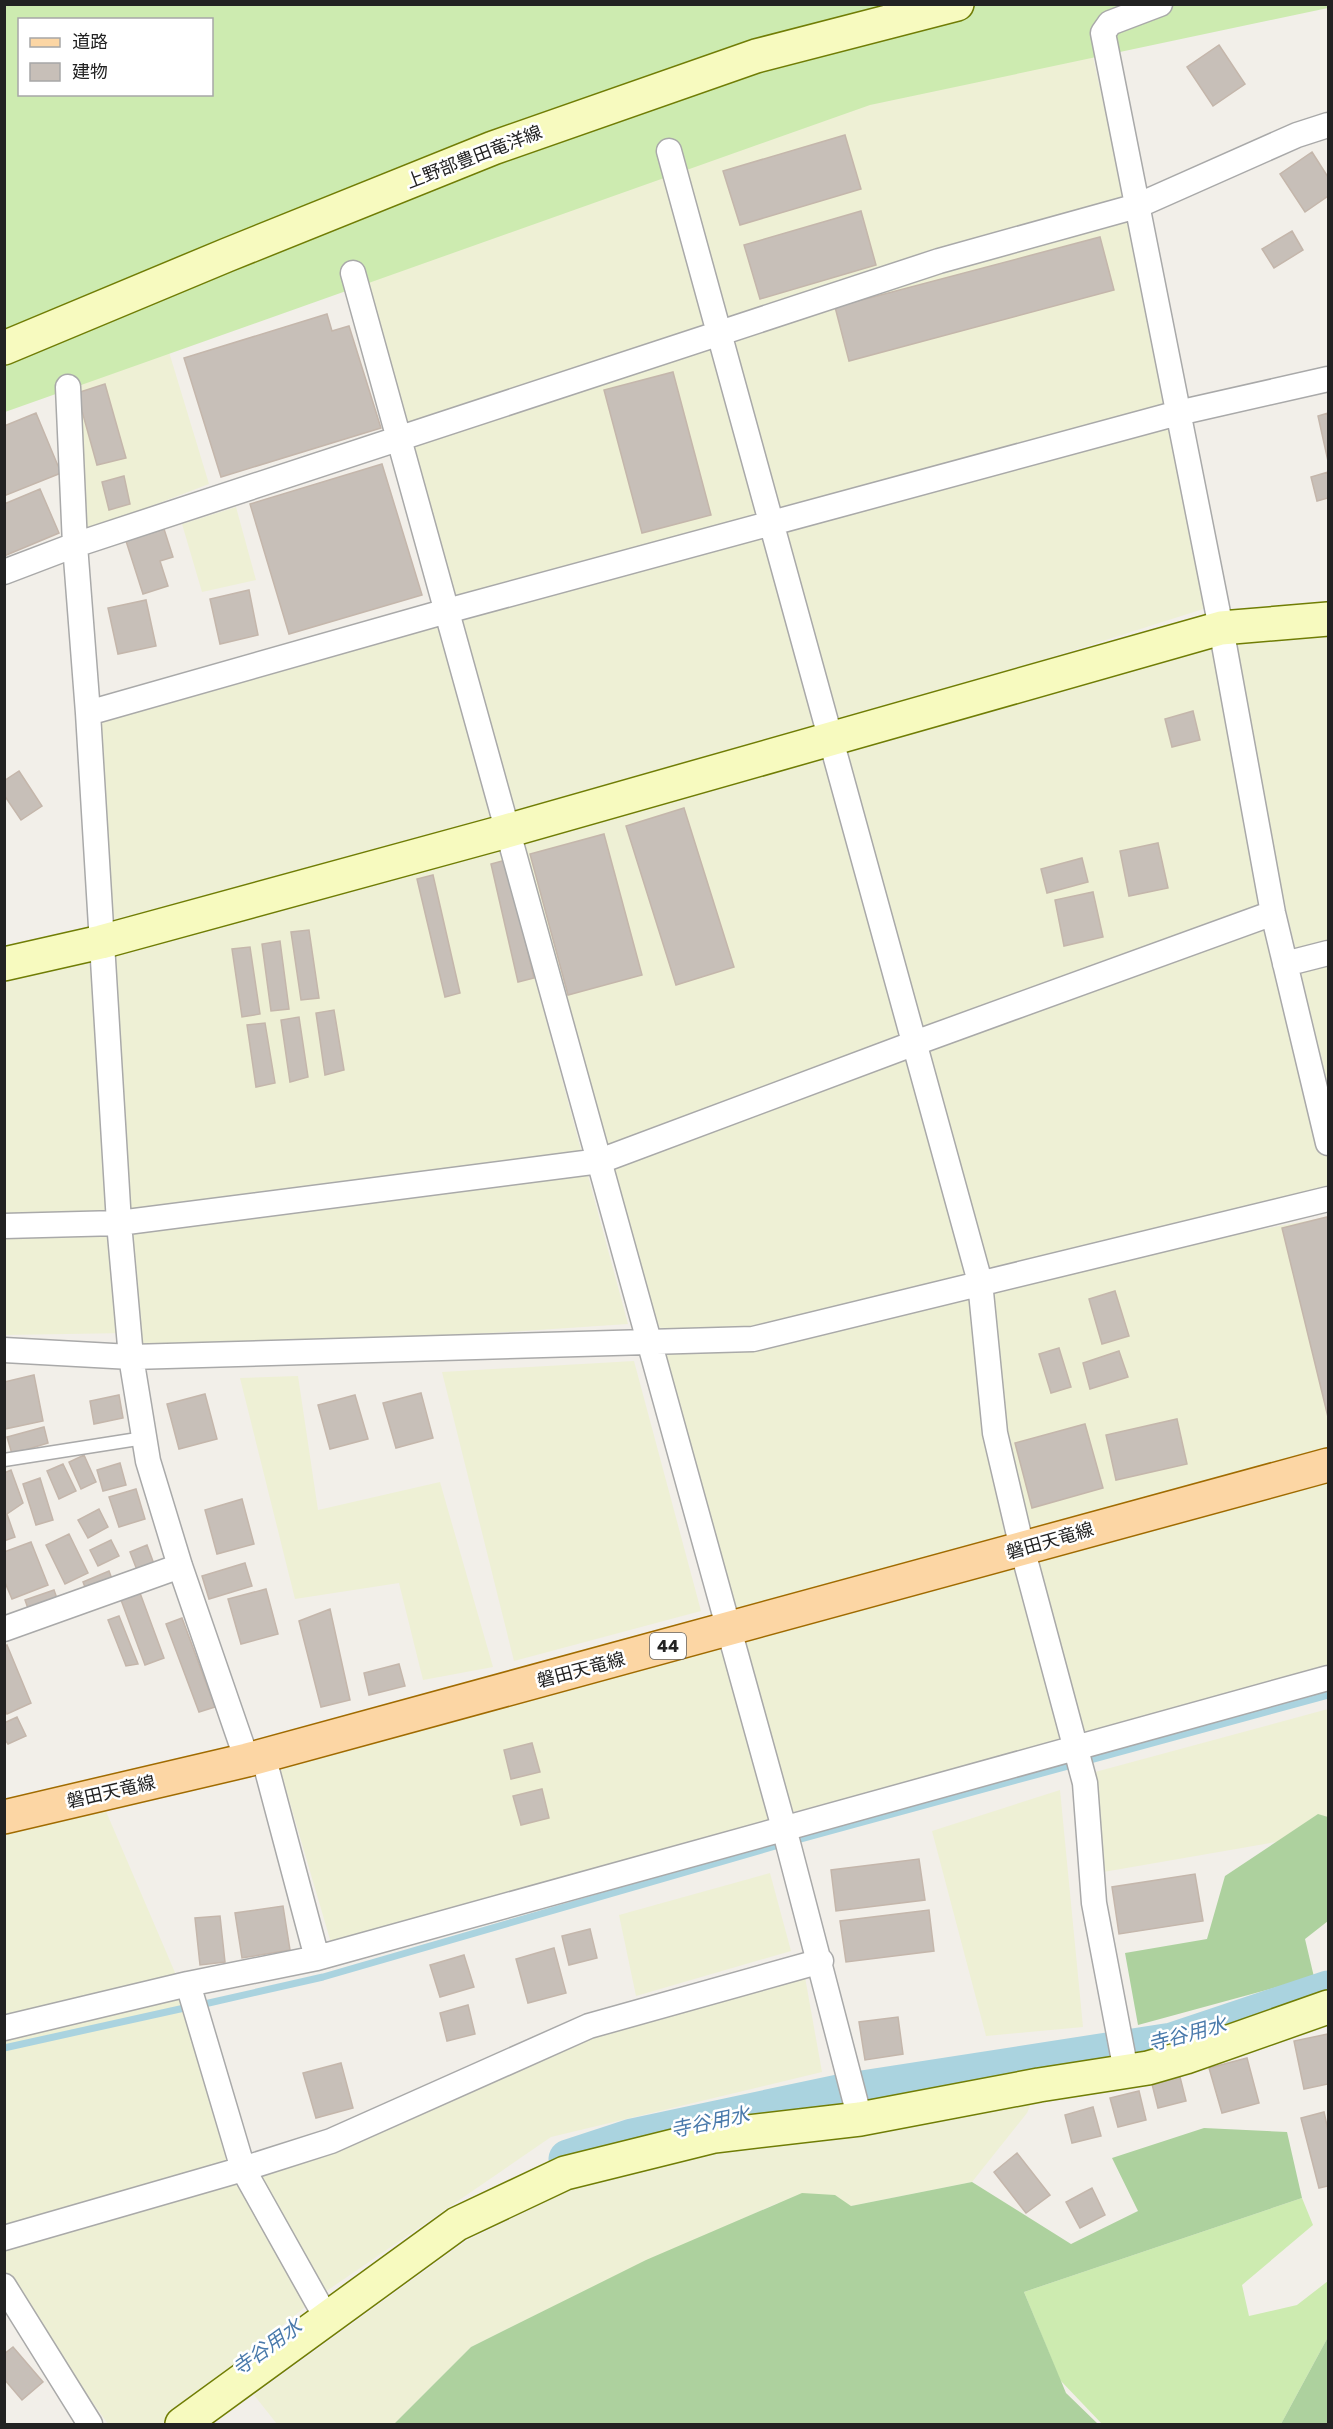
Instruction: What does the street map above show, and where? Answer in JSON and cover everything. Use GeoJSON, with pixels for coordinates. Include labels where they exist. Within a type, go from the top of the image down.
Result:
{"type":"FeatureCollection","features":[{"type":"Feature","properties":{"kind":"main road","name":"磐田天竜線"},"geometry":{"type":"LineString","coordinates":[[4,1817],[255,1757],[729,1630],[1329,1465]]}},
{"type":"Feature","properties":{"kind":"street","name":"上野部豊田竜洋線"},"geometry":{"type":"LineString","coordinates":[[4,348],[493,148],[756,56],[957,4]]}},
{"type":"Feature","properties":{"kind":"street"},"geometry":{"type":"LineString","coordinates":[[1160,4],[1110,23],[1102,33],[1221,628],[1273,914],[1329,1143]]}},
{"type":"Feature","properties":{"kind":"street"},"geometry":{"type":"LineString","coordinates":[[4,572],[75,545],[939,261],[1137,206],[1297,135],[1329,125]]}},
{"type":"Feature","properties":{"kind":"street"},"geometry":{"type":"LineString","coordinates":[[669,151],[717,334],[980,1282],[995,1433],[1022,1548],[1085,1783],[1094,1903],[1126,2072]]}},
{"type":"Feature","properties":{"kind":"street"},"geometry":{"type":"LineString","coordinates":[[353,273],[821,1961],[860,2119]]}},
{"type":"Feature","properties":{"kind":"street"},"geometry":{"type":"LineString","coordinates":[[88,713],[447,611],[1178,413],[1329,379]]}},
{"type":"Feature","properties":{"kind":"street"},"geometry":{"type":"LineString","coordinates":[[68,387],[75,545],[88,713],[119,1222],[131,1357],[148,1461],[180,1566],[255,1757],[317,1958]]}},
{"type":"Feature","properties":{"kind":"street"},"geometry":{"type":"LineString","coordinates":[[4,964],[101,942],[508,830],[1221,628],[1329,619]]}},
{"type":"Feature","properties":{"kind":"street"},"geometry":{"type":"LineString","coordinates":[[4,1226],[119,1222],[600,1161],[915,1043],[1273,914]]}},
{"type":"Feature","properties":{"kind":"street"},"geometry":{"type":"LineString","coordinates":[[1285,964],[1329,953]]}},
{"type":"Feature","properties":{"kind":"street"},"geometry":{"type":"LineString","coordinates":[[4,1350],[131,1357],[753,1339],[1329,1198]]}},
{"type":"Feature","properties":{"kind":"street"},"geometry":{"type":"LineString","coordinates":[[4,1629],[180,1566]]}},
{"type":"Feature","properties":{"kind":"street"},"geometry":{"type":"LineString","coordinates":[[4,2028],[188,1984],[317,1958],[1329,1678]]}},
{"type":"Feature","properties":{"kind":"street"},"geometry":{"type":"LineString","coordinates":[[4,2238],[243,2169],[331,2141],[589,2026],[821,1961]]}},
{"type":"Feature","properties":{"kind":"street"},"geometry":{"type":"LineString","coordinates":[[188,1984],[243,2169],[327,2319]]}},
{"type":"Feature","properties":{"kind":"street"},"geometry":{"type":"LineString","coordinates":[[182,2424],[457,2224],[564,2172],[714,2136],[860,2119],[1039,2085],[1148,2068],[1329,2007]]}},
{"type":"Feature","properties":{"kind":"street"},"geometry":{"type":"LineString","coordinates":[[4,2286],[90,2424]]}},
{"type":"Feature","properties":{"kind":"lane"},"geometry":{"type":"LineString","coordinates":[[4,1460],[144,1438]]}},
{"type":"Feature","properties":{"kind":"green space"},"geometry":{"type":"Polygon","coordinates":[[[5,5],[1328,5],[1328,8],[870,105],[5,412],[5,5]]]}},
{"type":"Feature","properties":{"kind":"green space"},"geometry":{"type":"Polygon","coordinates":[[[1086,26],[1216,605],[521,826],[1223,641],[1328,627],[1328,1087],[1232,680],[1328,1136],[1328,1199],[1020,1275],[1327,1217],[1328,1676],[781,1815],[784,1828],[334,1953],[275,1752],[734,1645],[650,1343],[763,1333],[646,1327],[503,860],[628,1324],[131,1357],[129,1333],[5,1335],[5,955],[100,926],[88,713],[447,611],[353,273],[1086,26]]]}},
{"type":"Feature","properties":{"kind":"green space"},"geometry":{"type":"Polygon","coordinates":[[[169,352],[209,484],[86,531],[68,387],[169,352]]]}},
{"type":"Feature","properties":{"kind":"green space"},"geometry":{"type":"Polygon","coordinates":[[[236,507],[256,580],[202,592],[182,524],[236,507]]]}},
{"type":"Feature","properties":{"kind":"green space"},"geometry":{"type":"Polygon","coordinates":[[[634,1361],[701,1611],[514,1661],[442,1372],[634,1361]]]}},
{"type":"Feature","properties":{"kind":"green space"},"geometry":{"type":"Polygon","coordinates":[[[298,1376],[318,1510],[440,1482],[493,1667],[423,1680],[399,1583],[295,1599],[240,1378],[298,1376]]]}},
{"type":"Feature","properties":{"kind":"green space"},"geometry":{"type":"Polygon","coordinates":[[[1328,1709],[1328,1833],[1092,1874],[1084,1775],[1328,1709]]]}},
{"type":"Feature","properties":{"kind":"green space"},"geometry":{"type":"Polygon","coordinates":[[[1060,1790],[1083,2027],[986,2036],[932,1831],[1060,1790]]]}},
{"type":"Feature","properties":{"kind":"green space"},"geometry":{"type":"Polygon","coordinates":[[[99,1795],[206,2045],[243,2169],[569,2035],[803,1966],[822,2072],[551,2137],[315,2299],[161,2424],[108,2424],[5,2281],[4,1825],[99,1795]]]}},
{"type":"Feature","properties":{"kind":"green space"},"geometry":{"type":"Polygon","coordinates":[[[1318,1814],[1328,1817],[1328,1921],[1305,1939],[1314,1977],[1138,2025],[1125,1953],[1207,1939],[1225,1876],[1318,1814]]]}},
{"type":"Feature","properties":{"kind":"green space"},"geometry":{"type":"Polygon","coordinates":[[[770,1873],[791,1951],[636,1996],[619,1915],[770,1873]]]}},
{"type":"Feature","properties":{"kind":"green space"},"geometry":{"type":"Polygon","coordinates":[[[1039,2085],[1027,2113],[972,2182],[851,2206],[778,2203],[625,2271],[471,2347],[394,2424],[277,2424],[254,2395],[466,2241],[593,2179],[817,2124],[1039,2085]]]}},
{"type":"Feature","properties":{"kind":"green space"},"geometry":{"type":"Polygon","coordinates":[[[1204,2128],[1287,2132],[1302,2198],[1024,2292],[1066,2393],[1098,2424],[394,2424],[471,2347],[646,2260],[802,2193],[835,2195],[851,2206],[972,2182],[1071,2244],[1138,2211],[1112,2158],[1204,2128]]]}},
{"type":"Feature","properties":{"kind":"green space"},"geometry":{"type":"Polygon","coordinates":[[[1302,2198],[1313,2225],[1242,2285],[1249,2316],[1297,2305],[1328,2281],[1328,2337],[1281,2424],[1102,2424],[1060,2380],[1024,2292],[1302,2198]]]}},
{"type":"Feature","properties":{"kind":"green space"},"geometry":{"type":"Polygon","coordinates":[[[1328,2337],[1328,2424],[1281,2424],[1328,2337]]]}},
{"type":"Feature","properties":{"kind":"building"},"geometry":{"type":"Polygon","coordinates":[[[1219,45],[1245,84],[1213,106],[1187,67],[1219,45]]]}},
{"type":"Feature","properties":{"kind":"building"},"geometry":{"type":"Polygon","coordinates":[[[845,135],[861,189],[740,225],[723,171],[845,135]]]}},
{"type":"Feature","properties":{"kind":"building"},"geometry":{"type":"Polygon","coordinates":[[[1312,152],[1328,177],[1328,196],[1305,212],[1280,174],[1312,152]]]}},
{"type":"Feature","properties":{"kind":"building"},"geometry":{"type":"Polygon","coordinates":[[[861,211],[876,265],[760,299],[744,245],[861,211]]]}},
{"type":"Feature","properties":{"kind":"building"},"geometry":{"type":"Polygon","coordinates":[[[1292,231],[1303,250],[1274,268],[1262,249],[1292,231]]]}},
{"type":"Feature","properties":{"kind":"building"},"geometry":{"type":"Polygon","coordinates":[[[1100,237],[1114,290],[849,361],[835,307],[1100,237]]]}},
{"type":"Feature","properties":{"kind":"building"},"geometry":{"type":"Polygon","coordinates":[[[327,314],[332,331],[349,326],[381,428],[221,477],[184,358],[327,314]]]}},
{"type":"Feature","properties":{"kind":"building"},"geometry":{"type":"Polygon","coordinates":[[[673,372],[711,515],[642,533],[604,390],[673,372]]]}},
{"type":"Feature","properties":{"kind":"building"},"geometry":{"type":"Polygon","coordinates":[[[105,384],[126,458],[97,465],[77,393],[105,384]]]}},
{"type":"Feature","properties":{"kind":"building"},"geometry":{"type":"Polygon","coordinates":[[[36,413],[61,473],[4,496],[4,426],[36,413]]]}},
{"type":"Feature","properties":{"kind":"building"},"geometry":{"type":"Polygon","coordinates":[[[1328,413],[1328,461],[1318,416],[1328,413]]]}},
{"type":"Feature","properties":{"kind":"building"},"geometry":{"type":"Polygon","coordinates":[[[382,464],[422,595],[289,634],[250,504],[382,464]]]}},
{"type":"Feature","properties":{"kind":"building"},"geometry":{"type":"Polygon","coordinates":[[[1328,472],[1328,498],[1317,501],[1311,477],[1328,472]]]}},
{"type":"Feature","properties":{"kind":"building"},"geometry":{"type":"Polygon","coordinates":[[[124,476],[130,504],[109,510],[102,482],[124,476]]]}},
{"type":"Feature","properties":{"kind":"building"},"geometry":{"type":"Polygon","coordinates":[[[40,489],[59,533],[4,556],[4,504],[40,489]]]}},
{"type":"Feature","properties":{"kind":"building"},"geometry":{"type":"Polygon","coordinates":[[[164,529],[173,557],[160,561],[168,586],[143,594],[126,541],[164,529]]]}},
{"type":"Feature","properties":{"kind":"building"},"geometry":{"type":"Polygon","coordinates":[[[249,590],[258,635],[220,644],[210,599],[249,590]]]}},
{"type":"Feature","properties":{"kind":"building"},"geometry":{"type":"Polygon","coordinates":[[[146,600],[156,646],[118,654],[108,608],[146,600]]]}},
{"type":"Feature","properties":{"kind":"building"},"geometry":{"type":"Polygon","coordinates":[[[1193,711],[1200,740],[1172,747],[1165,719],[1193,711]]]}},
{"type":"Feature","properties":{"kind":"building"},"geometry":{"type":"Polygon","coordinates":[[[19,771],[42,806],[21,820],[4,795],[4,781],[19,771]]]}},
{"type":"Feature","properties":{"kind":"building"},"geometry":{"type":"Polygon","coordinates":[[[684,808],[734,967],[676,985],[626,826],[684,808]]]}},
{"type":"Feature","properties":{"kind":"building"},"geometry":{"type":"Polygon","coordinates":[[[604,834],[642,975],[568,995],[530,854],[604,834]]]}},
{"type":"Feature","properties":{"kind":"building"},"geometry":{"type":"Polygon","coordinates":[[[1158,843],[1168,888],[1129,896],[1120,851],[1158,843]]]}},
{"type":"Feature","properties":{"kind":"building"},"geometry":{"type":"Polygon","coordinates":[[[1082,858],[1088,882],[1047,893],[1041,869],[1082,858]]]}},
{"type":"Feature","properties":{"kind":"building"},"geometry":{"type":"Polygon","coordinates":[[[506,860],[534,978],[518,982],[491,864],[506,860]]]}},
{"type":"Feature","properties":{"kind":"building"},"geometry":{"type":"Polygon","coordinates":[[[433,875],[460,993],[445,997],[417,879],[433,875]]]}},
{"type":"Feature","properties":{"kind":"building"},"geometry":{"type":"Polygon","coordinates":[[[1093,892],[1103,937],[1064,946],[1055,900],[1093,892]]]}},
{"type":"Feature","properties":{"kind":"building"},"geometry":{"type":"Polygon","coordinates":[[[309,930],[319,998],[301,1000],[291,932],[309,930]]]}},
{"type":"Feature","properties":{"kind":"building"},"geometry":{"type":"Polygon","coordinates":[[[280,941],[289,1009],[271,1011],[262,944],[280,941]]]}},
{"type":"Feature","properties":{"kind":"building"},"geometry":{"type":"Polygon","coordinates":[[[250,947],[260,1014],[242,1017],[232,949],[250,947]]]}},
{"type":"Feature","properties":{"kind":"building"},"geometry":{"type":"Polygon","coordinates":[[[334,1010],[344,1070],[325,1075],[316,1013],[334,1010]]]}},
{"type":"Feature","properties":{"kind":"building"},"geometry":{"type":"Polygon","coordinates":[[[299,1017],[308,1077],[290,1082],[281,1020],[299,1017]]]}},
{"type":"Feature","properties":{"kind":"building"},"geometry":{"type":"Polygon","coordinates":[[[265,1023],[275,1083],[256,1087],[247,1025],[265,1023]]]}},
{"type":"Feature","properties":{"kind":"building"},"geometry":{"type":"Polygon","coordinates":[[[1327,1217],[1328,1222],[1328,1417],[1282,1228],[1327,1217]]]}},
{"type":"Feature","properties":{"kind":"building"},"geometry":{"type":"Polygon","coordinates":[[[1115,1291],[1129,1336],[1102,1344],[1089,1299],[1115,1291]]]}},
{"type":"Feature","properties":{"kind":"building"},"geometry":{"type":"Polygon","coordinates":[[[1059,1348],[1071,1387],[1051,1393],[1039,1354],[1059,1348]]]}},
{"type":"Feature","properties":{"kind":"building"},"geometry":{"type":"Polygon","coordinates":[[[1119,1351],[1128,1377],[1090,1389],[1083,1363],[1119,1351]]]}},
{"type":"Feature","properties":{"kind":"building"},"geometry":{"type":"Polygon","coordinates":[[[34,1375],[43,1421],[5,1429],[4,1382],[34,1375]]]}},
{"type":"Feature","properties":{"kind":"building"},"geometry":{"type":"Polygon","coordinates":[[[421,1393],[433,1438],[396,1448],[383,1403],[421,1393]]]}},
{"type":"Feature","properties":{"kind":"building"},"geometry":{"type":"Polygon","coordinates":[[[205,1394],[217,1439],[179,1449],[167,1404],[205,1394]]]}},
{"type":"Feature","properties":{"kind":"building"},"geometry":{"type":"Polygon","coordinates":[[[119,1395],[123,1418],[94,1424],[90,1401],[119,1395]]]}},
{"type":"Feature","properties":{"kind":"building"},"geometry":{"type":"Polygon","coordinates":[[[355,1395],[368,1439],[330,1449],[318,1405],[355,1395]]]}},
{"type":"Feature","properties":{"kind":"building"},"geometry":{"type":"Polygon","coordinates":[[[1177,1419],[1187,1464],[1116,1480],[1106,1435],[1177,1419]]]}},
{"type":"Feature","properties":{"kind":"building"},"geometry":{"type":"Polygon","coordinates":[[[1085,1424],[1103,1488],[1032,1508],[1015,1443],[1085,1424]]]}},
{"type":"Feature","properties":{"kind":"building"},"geometry":{"type":"Polygon","coordinates":[[[44,1427],[48,1443],[12,1454],[7,1437],[44,1427]]]}},
{"type":"Feature","properties":{"kind":"building"},"geometry":{"type":"Polygon","coordinates":[[[84,1455],[96,1482],[81,1489],[69,1462],[84,1455]]]}},
{"type":"Feature","properties":{"kind":"building"},"geometry":{"type":"Polygon","coordinates":[[[120,1463],[126,1485],[103,1491],[97,1470],[120,1463]]]}},
{"type":"Feature","properties":{"kind":"building"},"geometry":{"type":"Polygon","coordinates":[[[63,1464],[76,1491],[59,1499],[47,1471],[63,1464]]]}},
{"type":"Feature","properties":{"kind":"building"},"geometry":{"type":"Polygon","coordinates":[[[11,1470],[23,1503],[7,1514],[15,1537],[4,1541],[4,1473],[11,1470]]]}},
{"type":"Feature","properties":{"kind":"building"},"geometry":{"type":"Polygon","coordinates":[[[40,1478],[53,1520],[36,1525],[23,1484],[40,1478]]]}},
{"type":"Feature","properties":{"kind":"building"},"geometry":{"type":"Polygon","coordinates":[[[136,1489],[145,1519],[119,1527],[109,1497],[136,1489]]]}},
{"type":"Feature","properties":{"kind":"building"},"geometry":{"type":"Polygon","coordinates":[[[242,1499],[254,1544],[217,1554],[205,1510],[242,1499]]]}},
{"type":"Feature","properties":{"kind":"building"},"geometry":{"type":"Polygon","coordinates":[[[99,1509],[108,1527],[88,1538],[78,1520],[99,1509]]]}},
{"type":"Feature","properties":{"kind":"building"},"geometry":{"type":"Polygon","coordinates":[[[69,1534],[88,1573],[65,1584],[46,1545],[69,1534]]]}},
{"type":"Feature","properties":{"kind":"building"},"geometry":{"type":"Polygon","coordinates":[[[111,1540],[119,1556],[98,1566],[90,1550],[111,1540]]]}},
{"type":"Feature","properties":{"kind":"building"},"geometry":{"type":"Polygon","coordinates":[[[31,1542],[48,1585],[12,1599],[4,1580],[4,1552],[31,1542]]]}},
{"type":"Feature","properties":{"kind":"building"},"geometry":{"type":"Polygon","coordinates":[[[147,1545],[154,1564],[137,1570],[130,1552],[147,1545]]]}},
{"type":"Feature","properties":{"kind":"building"},"geometry":{"type":"Polygon","coordinates":[[[245,1563],[252,1586],[209,1599],[202,1576],[245,1563]]]}},
{"type":"Feature","properties":{"kind":"building"},"geometry":{"type":"Polygon","coordinates":[[[109,1571],[114,1584],[88,1595],[83,1582],[109,1571]]]}},
{"type":"Feature","properties":{"kind":"building"},"geometry":{"type":"Polygon","coordinates":[[[266,1589],[278,1634],[241,1644],[228,1599],[266,1589]]]}},
{"type":"Feature","properties":{"kind":"building"},"geometry":{"type":"Polygon","coordinates":[[[54,1590],[59,1604],[30,1614],[25,1600],[54,1590]]]}},
{"type":"Feature","properties":{"kind":"building"},"geometry":{"type":"Polygon","coordinates":[[[140,1593],[164,1658],[145,1665],[121,1600],[140,1593]]]}},
{"type":"Feature","properties":{"kind":"building"},"geometry":{"type":"Polygon","coordinates":[[[330,1609],[350,1700],[321,1707],[299,1621],[330,1609]]]}},
{"type":"Feature","properties":{"kind":"building"},"geometry":{"type":"Polygon","coordinates":[[[119,1616],[138,1664],[126,1666],[108,1620],[119,1616]]]}},
{"type":"Feature","properties":{"kind":"building"},"geometry":{"type":"Polygon","coordinates":[[[182,1618],[215,1707],[199,1712],[166,1624],[182,1618]]]}},
{"type":"Feature","properties":{"kind":"building"},"geometry":{"type":"Polygon","coordinates":[[[7,1645],[31,1703],[7,1714],[4,1709],[4,1647],[7,1645]]]}},
{"type":"Feature","properties":{"kind":"building"},"geometry":{"type":"Polygon","coordinates":[[[399,1664],[405,1686],[369,1695],[364,1673],[399,1664]]]}},
{"type":"Feature","properties":{"kind":"building"},"geometry":{"type":"Polygon","coordinates":[[[17,1717],[26,1736],[8,1744],[4,1738],[4,1723],[17,1717]]]}},
{"type":"Feature","properties":{"kind":"building"},"geometry":{"type":"Polygon","coordinates":[[[532,1743],[540,1772],[511,1779],[504,1750],[532,1743]]]}},
{"type":"Feature","properties":{"kind":"building"},"geometry":{"type":"Polygon","coordinates":[[[542,1789],[549,1818],[521,1825],[513,1796],[542,1789]]]}},
{"type":"Feature","properties":{"kind":"building"},"geometry":{"type":"Polygon","coordinates":[[[919,1859],[925,1900],[836,1911],[831,1870],[919,1859]]]}},
{"type":"Feature","properties":{"kind":"building"},"geometry":{"type":"Polygon","coordinates":[[[1195,1874],[1203,1921],[1119,1934],[1112,1887],[1195,1874]]]}},
{"type":"Feature","properties":{"kind":"building"},"geometry":{"type":"Polygon","coordinates":[[[283,1906],[290,1950],[242,1958],[235,1913],[283,1906]]]}},
{"type":"Feature","properties":{"kind":"building"},"geometry":{"type":"Polygon","coordinates":[[[929,1910],[934,1951],[846,1962],[840,1921],[929,1910]]]}},
{"type":"Feature","properties":{"kind":"building"},"geometry":{"type":"Polygon","coordinates":[[[220,1916],[225,1962],[200,1965],[195,1918],[220,1916]]]}},
{"type":"Feature","properties":{"kind":"building"},"geometry":{"type":"Polygon","coordinates":[[[590,1929],[597,1958],[569,1965],[562,1936],[590,1929]]]}},
{"type":"Feature","properties":{"kind":"building"},"geometry":{"type":"Polygon","coordinates":[[[554,1948],[566,1993],[528,2003],[516,1959],[554,1948]]]}},
{"type":"Feature","properties":{"kind":"building"},"geometry":{"type":"Polygon","coordinates":[[[464,1955],[474,1987],[440,1997],[430,1965],[464,1955]]]}},
{"type":"Feature","properties":{"kind":"building"},"geometry":{"type":"Polygon","coordinates":[[[468,2005],[475,2034],[447,2041],[440,2013],[468,2005]]]}},
{"type":"Feature","properties":{"kind":"building"},"geometry":{"type":"Polygon","coordinates":[[[898,2017],[903,2054],[865,2060],[859,2022],[898,2017]]]}},
{"type":"Feature","properties":{"kind":"building"},"geometry":{"type":"Polygon","coordinates":[[[1328,2034],[1328,2084],[1304,2089],[1294,2041],[1328,2034]]]}},
{"type":"Feature","properties":{"kind":"building"},"geometry":{"type":"Polygon","coordinates":[[[1247,2058],[1259,2103],[1222,2113],[1209,2068],[1247,2058]]]}},
{"type":"Feature","properties":{"kind":"building"},"geometry":{"type":"Polygon","coordinates":[[[341,2063],[353,2108],[316,2118],[303,2073],[341,2063]]]}},
{"type":"Feature","properties":{"kind":"building"},"geometry":{"type":"Polygon","coordinates":[[[1179,2073],[1186,2101],[1158,2108],[1151,2080],[1179,2073]]]}},
{"type":"Feature","properties":{"kind":"building"},"geometry":{"type":"Polygon","coordinates":[[[1139,2091],[1146,2120],[1118,2127],[1110,2098],[1139,2091]]]}},
{"type":"Feature","properties":{"kind":"building"},"geometry":{"type":"Polygon","coordinates":[[[1093,2107],[1101,2136],[1072,2143],[1065,2115],[1093,2107]]]}},
{"type":"Feature","properties":{"kind":"building"},"geometry":{"type":"Polygon","coordinates":[[[1324,2112],[1328,2130],[1328,2186],[1319,2188],[1301,2118],[1324,2112]]]}},
{"type":"Feature","properties":{"kind":"building"},"geometry":{"type":"Polygon","coordinates":[[[1017,2153],[1050,2195],[1026,2213],[994,2172],[1017,2153]]]}},
{"type":"Feature","properties":{"kind":"building"},"geometry":{"type":"Polygon","coordinates":[[[1092,2188],[1105,2215],[1080,2228],[1066,2202],[1092,2188]]]}},
{"type":"Feature","properties":{"kind":"building"},"geometry":{"type":"Polygon","coordinates":[[[13,2347],[43,2382],[22,2400],[4,2379],[4,2354],[13,2347]]]}},
{"type":"Feature","properties":{"kind":"waterway"},"geometry":{"type":"LineString","coordinates":[[200,2005],[323,1977],[779,1845],[1328,1695]]}},
{"type":"Feature","properties":{"kind":"waterway","name":"寺谷用水"},"geometry":{"type":"LineString","coordinates":[[568,2159],[632,2138],[843,2093],[1172,2042],[1328,1990]]}},
{"type":"Feature","properties":{"kind":"waterway"},"geometry":{"type":"LineString","coordinates":[[4,2048],[189,2007]]}}]}
